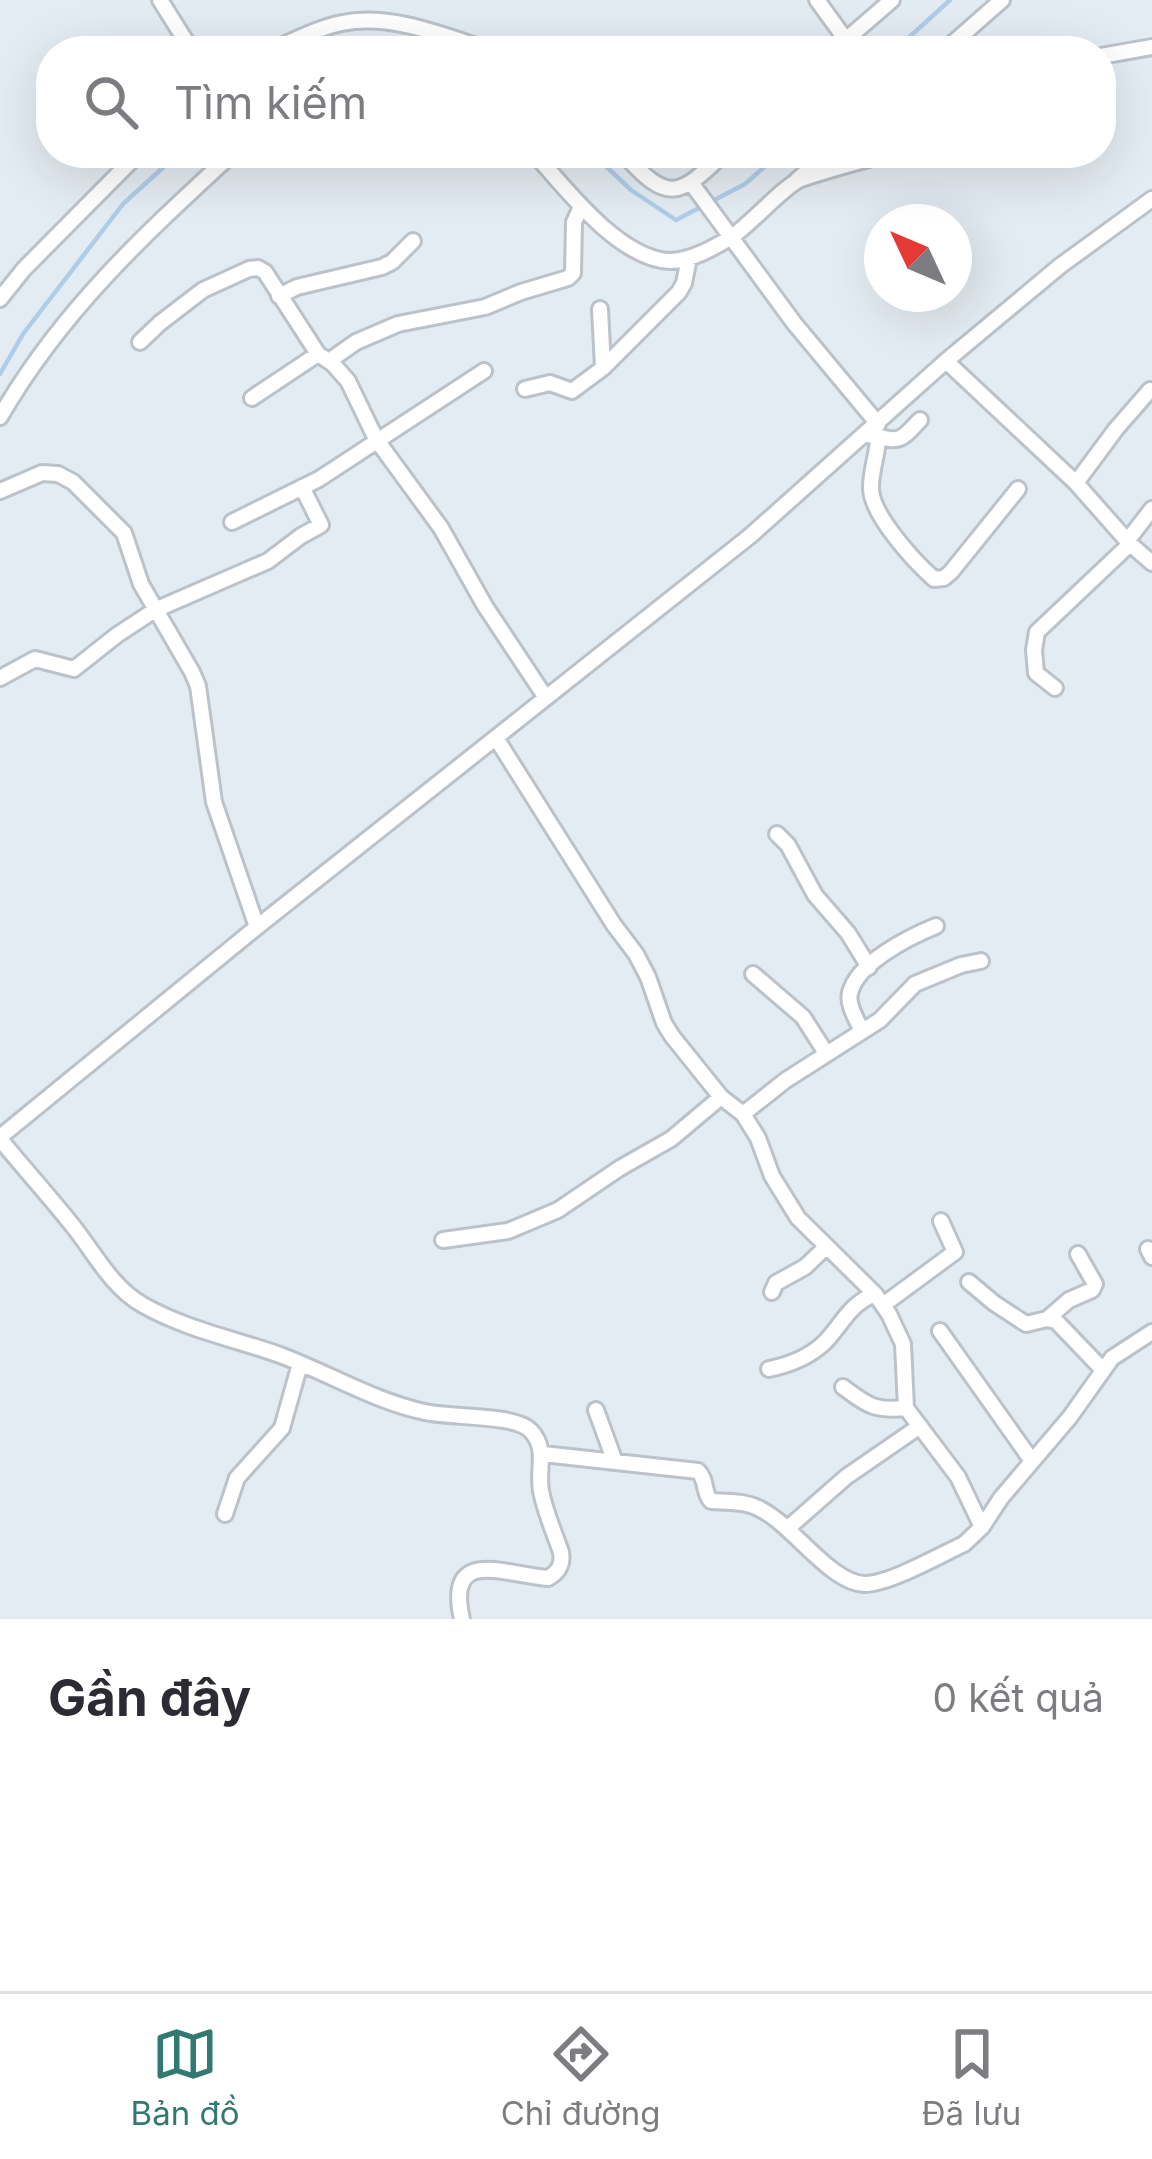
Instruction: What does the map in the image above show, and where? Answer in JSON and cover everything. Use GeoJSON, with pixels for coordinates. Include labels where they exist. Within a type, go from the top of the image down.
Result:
{"type":"FeatureCollection","features":[{"type":"Feature","properties":{"kind":"street"},"geometry":{"type":"LineString","coordinates":[[160,0],[183,36]]}},
{"type":"Feature","properties":{"kind":"street"},"geometry":{"type":"LineString","coordinates":[[817,0],[843,36]]}},
{"type":"Feature","properties":{"kind":"street"},"geometry":{"type":"LineString","coordinates":[[851,36],[892,0]]}},
{"type":"Feature","properties":{"kind":"street"},"geometry":{"type":"LineString","coordinates":[[961,36],[1002,0]]}},
{"type":"Feature","properties":{"kind":"street"},"geometry":{"type":"LineString","coordinates":[[308,36],[358,21],[390,22],[439,36]]}},
{"type":"Feature","properties":{"kind":"street"},"geometry":{"type":"LineString","coordinates":[[1116,53],[1152,47]]}},
{"type":"Feature","properties":{"kind":"street"},"geometry":{"type":"LineString","coordinates":[[0,298],[124,168]]}},
{"type":"Feature","properties":{"kind":"street"},"geometry":{"type":"LineString","coordinates":[[0,417],[34,361],[78,304],[218,168]]}},
{"type":"Feature","properties":{"kind":"street"},"geometry":{"type":"LineString","coordinates":[[547,168],[581,207],[628,245],[671,261],[689,258],[727,234],[811,168]]}},
{"type":"Feature","properties":{"kind":"street"},"geometry":{"type":"LineString","coordinates":[[637,168],[650,182],[676,188],[694,187],[711,168]]}},
{"type":"Feature","properties":{"kind":"street"},"geometry":{"type":"LineString","coordinates":[[797,180],[839,168]]}},
{"type":"Feature","properties":{"kind":"street"},"geometry":{"type":"LineString","coordinates":[[694,187],[874,431],[899,440],[920,420]]}},
{"type":"Feature","properties":{"kind":"street"},"geometry":{"type":"LineString","coordinates":[[462,1619],[458,1589],[470,1573],[504,1571],[548,1578],[559,1569],[561,1552],[541,1489],[543,1454],[532,1432],[516,1421],[426,1412],[141,1304],[99,1263],[0,1138],[257,927],[750,536],[1060,266],[1152,199]]}},
{"type":"Feature","properties":{"kind":"street"},"geometry":{"type":"LineString","coordinates":[[252,398],[371,334],[485,307],[568,278],[573,273],[574,222],[581,207]]}},
{"type":"Feature","properties":{"kind":"street"},"geometry":{"type":"LineString","coordinates":[[279,296],[297,287],[382,267],[413,241]]}},
{"type":"Feature","properties":{"kind":"street"},"geometry":{"type":"LineString","coordinates":[[525,389],[550,383],[572,391],[603,368],[679,292],[689,258]]}},
{"type":"Feature","properties":{"kind":"street"},"geometry":{"type":"LineString","coordinates":[[140,342],[203,290],[249,269],[265,272],[324,358],[354,390],[376,440],[441,527],[546,698]]}},
{"type":"Feature","properties":{"kind":"street"},"geometry":{"type":"LineString","coordinates":[[599,309],[603,368]]}},
{"type":"Feature","properties":{"kind":"street"},"geometry":{"type":"LineString","coordinates":[[946,362],[1076,483],[1152,563]]}},
{"type":"Feature","properties":{"kind":"street"},"geometry":{"type":"LineString","coordinates":[[232,521],[328,473],[484,371]]}},
{"type":"Feature","properties":{"kind":"street"},"geometry":{"type":"LineString","coordinates":[[1076,483],[1150,390]]}},
{"type":"Feature","properties":{"kind":"street"},"geometry":{"type":"LineString","coordinates":[[874,431],[871,495],[894,536],[934,579],[951,572],[1018,489]]}},
{"type":"Feature","properties":{"kind":"street"},"geometry":{"type":"LineString","coordinates":[[0,491],[42,472],[58,474],[73,482],[124,533],[141,584],[198,686],[218,820],[257,927]]}},
{"type":"Feature","properties":{"kind":"street"},"geometry":{"type":"LineString","coordinates":[[0,678],[35,658],[74,669],[155,610],[259,566],[320,526],[302,487]]}},
{"type":"Feature","properties":{"kind":"street"},"geometry":{"type":"LineString","coordinates":[[1054,688],[1036,673],[1037,632],[1129,542],[1152,509]]}},
{"type":"Feature","properties":{"kind":"street"},"geometry":{"type":"LineString","coordinates":[[496,738],[636,955],[664,1023],[722,1097],[742,1114],[798,1218],[879,1300],[903,1344],[907,1408],[958,1477],[982,1527]]}},
{"type":"Feature","properties":{"kind":"street"},"geometry":{"type":"LineString","coordinates":[[777,834],[869,967]]}},
{"type":"Feature","properties":{"kind":"street"},"geometry":{"type":"LineString","coordinates":[[862,1031],[850,993],[886,951],[936,926]]}},
{"type":"Feature","properties":{"kind":"street"},"geometry":{"type":"LineString","coordinates":[[742,1114],[880,1020],[915,984],[981,962]]}},
{"type":"Feature","properties":{"kind":"street"},"geometry":{"type":"LineString","coordinates":[[753,974],[803,1017],[826,1053]]}},
{"type":"Feature","properties":{"kind":"street"},"geometry":{"type":"LineString","coordinates":[[443,1240],[508,1231],[558,1210],[671,1139],[722,1097]]}},
{"type":"Feature","properties":{"kind":"street"},"geometry":{"type":"LineString","coordinates":[[769,1369],[796,1361],[823,1344],[857,1304],[879,1300],[955,1252],[941,1221]]}},
{"type":"Feature","properties":{"kind":"street"},"geometry":{"type":"LineString","coordinates":[[772,1292],[776,1282],[805,1267],[826,1247]]}},
{"type":"Feature","properties":{"kind":"street"},"geometry":{"type":"LineString","coordinates":[[1046,1319],[1095,1284],[1078,1254]]}},
{"type":"Feature","properties":{"kind":"street"},"geometry":{"type":"LineString","coordinates":[[969,1282],[1026,1324],[1056,1321],[1103,1370]]}},
{"type":"Feature","properties":{"kind":"street"},"geometry":{"type":"LineString","coordinates":[[940,1331],[1032,1461]]}},
{"type":"Feature","properties":{"kind":"street"},"geometry":{"type":"LineString","coordinates":[[543,1454],[698,1472],[711,1501],[757,1507],[837,1572],[860,1584],[882,1581],[964,1544],[1112,1358],[1152,1332]]}},
{"type":"Feature","properties":{"kind":"street"},"geometry":{"type":"LineString","coordinates":[[225,1514],[237,1478],[282,1428],[303,1366]]}},
{"type":"Feature","properties":{"kind":"street"},"geometry":{"type":"LineString","coordinates":[[843,1387],[871,1408],[907,1408]]}},
{"type":"Feature","properties":{"kind":"street"},"geometry":{"type":"LineString","coordinates":[[596,1410],[615,1462]]}},
{"type":"Feature","properties":{"kind":"street"},"geometry":{"type":"LineString","coordinates":[[788,1528],[846,1477],[920,1426]]}},
{"type":"Feature","properties":{"kind":"waterway"},"geometry":{"type":"LineString","coordinates":[[910,36],[950,0]]}},
{"type":"Feature","properties":{"kind":"waterway"},"geometry":{"type":"LineString","coordinates":[[0,374],[23,334],[123,204],[163,168]]}},
{"type":"Feature","properties":{"kind":"waterway"},"geometry":{"type":"LineString","coordinates":[[608,168],[676,220],[745,184],[763,168]]}}]}
